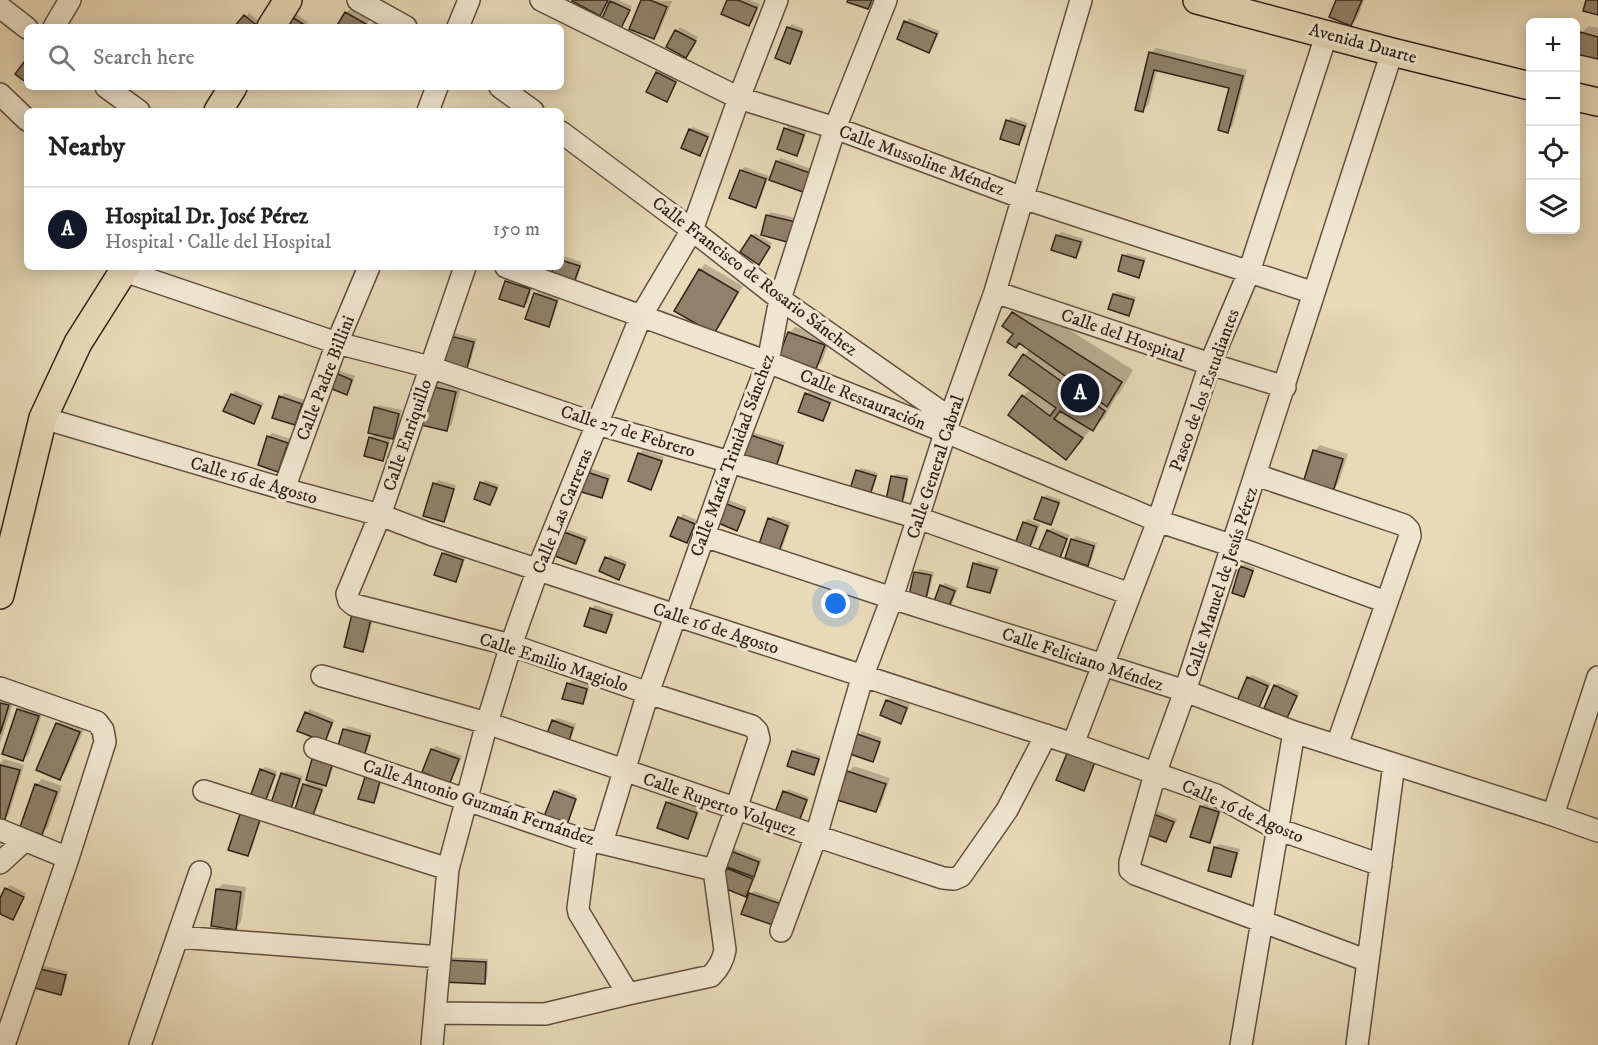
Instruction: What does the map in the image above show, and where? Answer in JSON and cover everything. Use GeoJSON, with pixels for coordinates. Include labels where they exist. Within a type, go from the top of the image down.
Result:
{"type":"FeatureCollection","features":[{"type":"Feature","properties":{"kind":"main road"},"geometry":{"type":"LineString","coordinates":[[273,24],[288,0]]}},
{"type":"Feature","properties":{"kind":"main road","name":"Avenida Duarte"},"geometry":{"type":"LineString","coordinates":[[1197,0],[1526,85]]}},
{"type":"Feature","properties":{"kind":"main road"},"geometry":{"type":"LineString","coordinates":[[220,108],[231,90]]}},
{"type":"Feature","properties":{"kind":"main road"},"geometry":{"type":"LineString","coordinates":[[1580,98],[1598,102]]}},
{"type":"Feature","properties":{"kind":"main road"},"geometry":{"type":"LineString","coordinates":[[0,595],[43,418],[78,343],[124,270]]}},
{"type":"Feature","properties":{"kind":"street"},"geometry":{"type":"LineString","coordinates":[[56,24],[70,0]]}},
{"type":"Feature","properties":{"kind":"street"},"geometry":{"type":"LineString","coordinates":[[358,0],[401,24]]}},
{"type":"Feature","properties":{"kind":"street"},"geometry":{"type":"LineString","coordinates":[[460,24],[468,0]]}},
{"type":"Feature","properties":{"kind":"street","name":"Calle Mussoline Méndez"},"geometry":{"type":"LineString","coordinates":[[542,0],[560,13],[739,98],[835,128],[1023,198],[1314,292]]}},
{"type":"Feature","properties":{"kind":"street","name":"Calle Las Carreras"},"geometry":{"type":"LineString","coordinates":[[432,1045],[448,869],[487,723],[511,645],[538,569],[641,316],[692,230],[777,0]]}},
{"type":"Feature","properties":{"kind":"street","name":"Calle María Trinidad Sánchez"},"geometry":{"type":"LineString","coordinates":[[595,842],[625,771],[648,693],[675,615],[768,362],[780,299],[835,128],[886,0]]}},
{"type":"Feature","properties":{"kind":"street","name":"Calle General Cabral"},"geometry":{"type":"LineString","coordinates":[[781,931],[816,837],[863,675],[892,598],[948,425],[995,292],[1081,0]]}},
{"type":"Feature","properties":{"kind":"street"},"geometry":{"type":"LineString","coordinates":[[3,10],[24,26]]}},
{"type":"Feature","properties":{"kind":"street","name":"Paseo de los Estudiantes"},"geometry":{"type":"LineString","coordinates":[[1073,744],[1158,520],[1210,364],[1249,272],[1327,33]]}},
{"type":"Feature","properties":{"kind":"street","name":"Calle Manuel de Jesús Pérez"},"geometry":{"type":"LineString","coordinates":[[1368,961],[1135,874],[1131,870],[1131,862],[1155,774],[1233,546],[1392,51]]}},
{"type":"Feature","properties":{"kind":"street"},"geometry":{"type":"LineString","coordinates":[[110,90],[135,108]]}},
{"type":"Feature","properties":{"kind":"street"},"geometry":{"type":"LineString","coordinates":[[429,108],[436,90]]}},
{"type":"Feature","properties":{"kind":"street"},"geometry":{"type":"LineString","coordinates":[[505,90],[528,104]]}},
{"type":"Feature","properties":{"kind":"street"},"geometry":{"type":"LineString","coordinates":[[0,94],[24,117]]}},
{"type":"Feature","properties":{"kind":"street","name":"Calle Francisco de Rosario Sánchez"},"geometry":{"type":"LineString","coordinates":[[564,134],[948,425]]}},
{"type":"Feature","properties":{"kind":"street","name":"Calle 27 de Febrero"},"geometry":{"type":"LineString","coordinates":[[128,270],[337,343],[430,368],[597,424],[918,518],[1130,594]]}},
{"type":"Feature","properties":{"kind":"street","name":"Calle Padre Billini"},"geometry":{"type":"LineString","coordinates":[[284,489],[337,343],[368,270]]}},
{"type":"Feature","properties":{"kind":"street","name":"Calle Enriquillo"},"geometry":{"type":"LineString","coordinates":[[349,601],[346,594],[380,515],[464,270]]}},
{"type":"Feature","properties":{"kind":"street","name":"Calle Restauración"},"geometry":{"type":"LineString","coordinates":[[514,270],[948,425],[1158,520],[1386,602]]}},
{"type":"Feature","properties":{"kind":"street","name":"Calle del Hospital"},"geometry":{"type":"LineString","coordinates":[[995,292],[1285,387]]}},
{"type":"Feature","properties":{"kind":"street","name":"Calle 16 de Agosto"},"geometry":{"type":"LineString","coordinates":[[43,418],[380,515],[430,534],[675,615],[1073,744],[1216,795],[1277,829],[1381,865]]}},
{"type":"Feature","properties":{"kind":"street"},"geometry":{"type":"LineString","coordinates":[[1256,475],[1404,525],[1409,530],[1410,536],[1337,746]]}},
{"type":"Feature","properties":{"kind":"street","name":"Calle Feliciano Méndez"},"geometry":{"type":"LineString","coordinates":[[704,536],[1185,691],[1294,732],[1598,831]]}},
{"type":"Feature","properties":{"kind":"street","name":"Calle Emilio Magiolo"},"geometry":{"type":"LineString","coordinates":[[349,601],[354,605],[511,645],[648,693],[752,726],[757,731],[759,739],[736,809]]}},
{"type":"Feature","properties":{"kind":"street","name":"Calle Ruperto Volquez"},"geometry":{"type":"LineString","coordinates":[[322,676],[487,723],[816,837],[943,878],[954,879],[961,876],[1007,810],[1046,735]]}},
{"type":"Feature","properties":{"kind":"street"},"geometry":{"type":"LineString","coordinates":[[1553,815],[1598,677]]}},
{"type":"Feature","properties":{"kind":"street"},"geometry":{"type":"LineString","coordinates":[[0,688],[97,722],[103,730],[105,742],[4,1045]]}},
{"type":"Feature","properties":{"kind":"street"},"geometry":{"type":"LineString","coordinates":[[1241,1045],[1294,732]]}},
{"type":"Feature","properties":{"kind":"street","name":"Calle Antonio Guzmán Fernández"},"geometry":{"type":"LineString","coordinates":[[315,748],[595,842],[714,870]]}},
{"type":"Feature","properties":{"kind":"street"},"geometry":{"type":"LineString","coordinates":[[1357,1045],[1394,764]]}},
{"type":"Feature","properties":{"kind":"street"},"geometry":{"type":"LineString","coordinates":[[204,791],[448,869]]}},
{"type":"Feature","properties":{"kind":"street"},"geometry":{"type":"LineString","coordinates":[[435,1013],[545,1014],[711,976],[723,959],[725,950],[714,870],[736,809]]}},
{"type":"Feature","properties":{"kind":"street"},"geometry":{"type":"LineString","coordinates":[[0,830],[68,858]]}},
{"type":"Feature","properties":{"kind":"street"},"geometry":{"type":"LineString","coordinates":[[0,863],[24,841]]}},
{"type":"Feature","properties":{"kind":"street"},"geometry":{"type":"LineString","coordinates":[[595,842],[578,908],[579,913],[628,994]]}},
{"type":"Feature","properties":{"kind":"street"},"geometry":{"type":"LineString","coordinates":[[140,1045],[200,872]]}},
{"type":"Feature","properties":{"kind":"street"},"geometry":{"type":"LineString","coordinates":[[178,937],[440,957]]}},
{"type":"Feature","properties":{"kind":"building"},"geometry":{"type":"Polygon","coordinates":[[[573,0],[608,0],[600,16],[573,0]]]}},
{"type":"Feature","properties":{"kind":"building"},"geometry":{"type":"Polygon","coordinates":[[[641,0],[650,0],[667,7],[654,39],[629,29],[641,0]]]}},
{"type":"Feature","properties":{"kind":"building"},"geometry":{"type":"Polygon","coordinates":[[[727,0],[738,0],[757,8],[749,26],[721,14],[727,0]]]}},
{"type":"Feature","properties":{"kind":"building"},"geometry":{"type":"Polygon","coordinates":[[[848,0],[872,0],[868,9],[847,2],[848,0]]]}},
{"type":"Feature","properties":{"kind":"building"},"geometry":{"type":"Polygon","coordinates":[[[1336,0],[1362,0],[1351,26],[1329,17],[1336,0]]]}},
{"type":"Feature","properties":{"kind":"building"},"geometry":{"type":"Polygon","coordinates":[[[1586,0],[1598,0],[1598,15],[1583,11],[1586,0]]]}},
{"type":"Feature","properties":{"kind":"building"},"geometry":{"type":"Polygon","coordinates":[[[610,1],[630,10],[621,28],[602,18],[610,1]]]}},
{"type":"Feature","properties":{"kind":"building"},"geometry":{"type":"Polygon","coordinates":[[[345,12],[366,24],[338,24],[345,12]]]}},
{"type":"Feature","properties":{"kind":"building"},"geometry":{"type":"Polygon","coordinates":[[[244,15],[255,24],[236,24],[244,15]]]}},
{"type":"Feature","properties":{"kind":"building"},"geometry":{"type":"Polygon","coordinates":[[[292,17],[303,24],[287,24],[292,17]]]}},
{"type":"Feature","properties":{"kind":"building"},"geometry":{"type":"Polygon","coordinates":[[[904,21],[937,34],[929,53],[897,39],[904,21]]]}},
{"type":"Feature","properties":{"kind":"building"},"geometry":{"type":"Polygon","coordinates":[[[787,27],[802,32],[790,64],[775,58],[787,27]]]}},
{"type":"Feature","properties":{"kind":"building"},"geometry":{"type":"Polygon","coordinates":[[[675,30],[696,41],[686,58],[666,47],[675,30]]]}},
{"type":"Feature","properties":{"kind":"building"},"geometry":{"type":"Polygon","coordinates":[[[1580,32],[1598,37],[1598,59],[1580,55],[1580,32]]]}},
{"type":"Feature","properties":{"kind":"building"},"geometry":{"type":"Polygon","coordinates":[[[1149,52],[1243,76],[1228,133],[1218,130],[1229,88],[1154,70],[1143,112],[1135,110],[1149,52]]]}},
{"type":"Feature","properties":{"kind":"building"},"geometry":{"type":"Polygon","coordinates":[[[24,62],[24,81],[15,74],[24,62]]]}},
{"type":"Feature","properties":{"kind":"building"},"geometry":{"type":"Polygon","coordinates":[[[656,72],[676,82],[667,102],[646,92],[656,72]]]}},
{"type":"Feature","properties":{"kind":"building"},"geometry":{"type":"Polygon","coordinates":[[[1006,120],[1025,126],[1019,145],[1000,139],[1006,120]]]}},
{"type":"Feature","properties":{"kind":"building"},"geometry":{"type":"Polygon","coordinates":[[[784,128],[804,135],[797,156],[777,149],[784,128]]]}},
{"type":"Feature","properties":{"kind":"building"},"geometry":{"type":"Polygon","coordinates":[[[689,129],[708,137],[700,156],[681,148],[689,129]]]}},
{"type":"Feature","properties":{"kind":"building"},"geometry":{"type":"Polygon","coordinates":[[[776,161],[810,173],[803,192],[769,180],[776,161]]]}},
{"type":"Feature","properties":{"kind":"building"},"geometry":{"type":"Polygon","coordinates":[[[740,170],[766,179],[756,208],[729,198],[740,170]]]}},
{"type":"Feature","properties":{"kind":"building"},"geometry":{"type":"Polygon","coordinates":[[[766,215],[796,222],[791,243],[761,235],[766,215]]]}},
{"type":"Feature","properties":{"kind":"building"},"geometry":{"type":"Polygon","coordinates":[[[751,235],[770,247],[759,265],[740,252],[751,235]]]}},
{"type":"Feature","properties":{"kind":"building"},"geometry":{"type":"Polygon","coordinates":[[[1056,235],[1081,242],[1076,258],[1051,250],[1056,235]]]}},
{"type":"Feature","properties":{"kind":"building"},"geometry":{"type":"Polygon","coordinates":[[[1122,255],[1144,261],[1139,278],[1118,271],[1122,255]]]}},
{"type":"Feature","properties":{"kind":"building"},"geometry":{"type":"Polygon","coordinates":[[[564,261],[580,266],[573,285],[550,277],[552,270],[564,270],[564,261]]]}},
{"type":"Feature","properties":{"kind":"building"},"geometry":{"type":"Polygon","coordinates":[[[699,269],[738,292],[714,334],[674,311],[699,269]]]}},
{"type":"Feature","properties":{"kind":"building"},"geometry":{"type":"Polygon","coordinates":[[[505,281],[530,289],[524,307],[499,299],[505,281]]]}},
{"type":"Feature","properties":{"kind":"building"},"geometry":{"type":"Polygon","coordinates":[[[534,293],[557,301],[549,327],[525,319],[534,293]]]}},
{"type":"Feature","properties":{"kind":"building"},"geometry":{"type":"Polygon","coordinates":[[[1113,294],[1134,300],[1129,316],[1108,309],[1113,294]]]}},
{"type":"Feature","properties":{"kind":"building"},"geometry":{"type":"Polygon","coordinates":[[[1012,312],[1122,382],[1107,407],[1077,384],[1073,389],[1105,411],[1093,431],[1060,411],[1054,419],[1083,438],[1066,460],[1008,415],[1022,395],[1050,416],[1056,408],[1009,375],[1023,354],[1068,386],[1072,381],[1019,343],[1016,348],[1007,342],[1013,334],[1002,326],[1012,312]]]}},
{"type":"Feature","properties":{"kind":"building"},"geometry":{"type":"Polygon","coordinates":[[[788,332],[825,345],[816,369],[779,356],[788,332]]]}},
{"type":"Feature","properties":{"kind":"building"},"geometry":{"type":"Polygon","coordinates":[[[450,336],[474,342],[467,368],[443,362],[450,336]]]}},
{"type":"Feature","properties":{"kind":"building"},"geometry":{"type":"Polygon","coordinates":[[[333,372],[352,380],[347,395],[327,387],[333,372]]]}},
{"type":"Feature","properties":{"kind":"building"},"geometry":{"type":"Polygon","coordinates":[[[430,386],[456,392],[447,431],[421,425],[430,386]]]}},
{"type":"Feature","properties":{"kind":"building"},"geometry":{"type":"Polygon","coordinates":[[[805,393],[830,403],[823,421],[798,412],[805,393]]]}},
{"type":"Feature","properties":{"kind":"building"},"geometry":{"type":"Polygon","coordinates":[[[231,394],[261,406],[254,424],[223,411],[231,394]]]}},
{"type":"Feature","properties":{"kind":"building"},"geometry":{"type":"Polygon","coordinates":[[[279,396],[302,404],[295,425],[272,418],[279,396]]]}},
{"type":"Feature","properties":{"kind":"building"},"geometry":{"type":"Polygon","coordinates":[[[374,407],[399,414],[393,439],[368,433],[374,407]]]}},
{"type":"Feature","properties":{"kind":"building"},"geometry":{"type":"Polygon","coordinates":[[[748,434],[783,446],[776,467],[741,455],[748,434]]]}},
{"type":"Feature","properties":{"kind":"building"},"geometry":{"type":"Polygon","coordinates":[[[267,436],[288,443],[278,472],[258,465],[267,436]]]}},
{"type":"Feature","properties":{"kind":"building"},"geometry":{"type":"Polygon","coordinates":[[[369,437],[388,443],[383,461],[364,456],[369,437]]]}},
{"type":"Feature","properties":{"kind":"building"},"geometry":{"type":"Polygon","coordinates":[[[1313,450],[1343,459],[1333,492],[1303,483],[1313,450]]]}},
{"type":"Feature","properties":{"kind":"building"},"geometry":{"type":"Polygon","coordinates":[[[638,453],[662,461],[651,490],[628,481],[638,453]]]}},
{"type":"Feature","properties":{"kind":"building"},"geometry":{"type":"Polygon","coordinates":[[[856,470],[876,476],[869,498],[849,492],[856,470]]]}},
{"type":"Feature","properties":{"kind":"building"},"geometry":{"type":"Polygon","coordinates":[[[584,471],[608,479],[602,498],[578,491],[584,471]]]}},
{"type":"Feature","properties":{"kind":"building"},"geometry":{"type":"Polygon","coordinates":[[[891,476],[907,479],[902,503],[886,500],[891,476]]]}},
{"type":"Feature","properties":{"kind":"building"},"geometry":{"type":"Polygon","coordinates":[[[480,482],[497,488],[490,505],[474,499],[480,482]]]}},
{"type":"Feature","properties":{"kind":"building"},"geometry":{"type":"Polygon","coordinates":[[[433,483],[454,489],[444,522],[423,516],[433,483]]]}},
{"type":"Feature","properties":{"kind":"building"},"geometry":{"type":"Polygon","coordinates":[[[1042,497],[1059,503],[1051,525],[1034,519],[1042,497]]]}},
{"type":"Feature","properties":{"kind":"building"},"geometry":{"type":"Polygon","coordinates":[[[724,503],[745,511],[737,531],[716,522],[724,503]]]}},
{"type":"Feature","properties":{"kind":"building"},"geometry":{"type":"Polygon","coordinates":[[[678,517],[695,524],[687,543],[670,536],[678,517]]]}},
{"type":"Feature","properties":{"kind":"building"},"geometry":{"type":"Polygon","coordinates":[[[768,518],[788,526],[778,554],[758,547],[768,518]]]}},
{"type":"Feature","properties":{"kind":"building"},"geometry":{"type":"Polygon","coordinates":[[[1023,522],[1037,527],[1029,549],[1015,544],[1023,522]]]}},
{"type":"Feature","properties":{"kind":"building"},"geometry":{"type":"Polygon","coordinates":[[[1047,530],[1067,539],[1060,558],[1039,549],[1047,530]]]}},
{"type":"Feature","properties":{"kind":"building"},"geometry":{"type":"Polygon","coordinates":[[[564,532],[585,540],[576,564],[555,556],[564,532]]]}},
{"type":"Feature","properties":{"kind":"building"},"geometry":{"type":"Polygon","coordinates":[[[1071,539],[1094,546],[1088,566],[1065,558],[1071,539]]]}},
{"type":"Feature","properties":{"kind":"building"},"geometry":{"type":"Polygon","coordinates":[[[442,553],[463,560],[456,582],[434,575],[442,553]]]}},
{"type":"Feature","properties":{"kind":"building"},"geometry":{"type":"Polygon","coordinates":[[[605,557],[625,565],[619,580],[599,571],[605,557]]]}},
{"type":"Feature","properties":{"kind":"building"},"geometry":{"type":"Polygon","coordinates":[[[973,563],[997,570],[990,593],[967,587],[973,563]]]}},
{"type":"Feature","properties":{"kind":"building"},"geometry":{"type":"Polygon","coordinates":[[[1240,566],[1253,571],[1244,597],[1232,593],[1240,566]]]}},
{"type":"Feature","properties":{"kind":"building"},"geometry":{"type":"Polygon","coordinates":[[[914,572],[931,575],[926,599],[909,595],[914,572]]]}},
{"type":"Feature","properties":{"kind":"building"},"geometry":{"type":"Polygon","coordinates":[[[940,585],[955,591],[948,609],[933,604],[940,585]]]}},
{"type":"Feature","properties":{"kind":"building"},"geometry":{"type":"Polygon","coordinates":[[[590,608],[612,615],[606,633],[584,626],[590,608]]]}},
{"type":"Feature","properties":{"kind":"building"},"geometry":{"type":"Polygon","coordinates":[[[352,614],[371,619],[363,652],[344,647],[352,614]]]}},
{"type":"Feature","properties":{"kind":"building"},"geometry":{"type":"Polygon","coordinates":[[[1247,677],[1268,686],[1258,710],[1237,701],[1247,677]]]}},
{"type":"Feature","properties":{"kind":"building"},"geometry":{"type":"Polygon","coordinates":[[[567,683],[587,689],[583,704],[562,699],[567,683]]]}},
{"type":"Feature","properties":{"kind":"building"},"geometry":{"type":"Polygon","coordinates":[[[1274,685],[1297,696],[1287,718],[1264,708],[1274,685]]]}},
{"type":"Feature","properties":{"kind":"building"},"geometry":{"type":"Polygon","coordinates":[[[886,700],[907,708],[901,724],[880,715],[886,700]]]}},
{"type":"Feature","properties":{"kind":"building"},"geometry":{"type":"Polygon","coordinates":[[[0,703],[9,705],[0,734],[0,703]]]}},
{"type":"Feature","properties":{"kind":"building"},"geometry":{"type":"Polygon","coordinates":[[[17,709],[39,716],[23,761],[2,754],[17,709]]]}},
{"type":"Feature","properties":{"kind":"building"},"geometry":{"type":"Polygon","coordinates":[[[305,712],[332,723],[325,742],[297,731],[305,712]]]}},
{"type":"Feature","properties":{"kind":"building"},"geometry":{"type":"Polygon","coordinates":[[[552,720],[573,728],[567,747],[545,739],[552,720]]]}},
{"type":"Feature","properties":{"kind":"building"},"geometry":{"type":"Polygon","coordinates":[[[56,723],[80,732],[60,780],[36,770],[56,723]]]}},
{"type":"Feature","properties":{"kind":"building"},"geometry":{"type":"Polygon","coordinates":[[[343,729],[370,736],[364,756],[337,749],[343,729]]]}},
{"type":"Feature","properties":{"kind":"building"},"geometry":{"type":"Polygon","coordinates":[[[857,734],[880,742],[873,762],[850,754],[857,734]]]}},
{"type":"Feature","properties":{"kind":"building"},"geometry":{"type":"Polygon","coordinates":[[[431,749],[459,759],[450,783],[422,772],[431,749]]]}},
{"type":"Feature","properties":{"kind":"building"},"geometry":{"type":"Polygon","coordinates":[[[792,751],[819,759],[814,775],[787,766],[792,751]]]}},
{"type":"Feature","properties":{"kind":"building"},"geometry":{"type":"Polygon","coordinates":[[[1068,751],[1095,762],[1084,791],[1056,780],[1068,751]]]}},
{"type":"Feature","properties":{"kind":"building"},"geometry":{"type":"Polygon","coordinates":[[[312,759],[332,765],[326,786],[306,780],[312,759]]]}},
{"type":"Feature","properties":{"kind":"building"},"geometry":{"type":"Polygon","coordinates":[[[0,765],[20,770],[4,822],[0,820],[0,765]]]}},
{"type":"Feature","properties":{"kind":"building"},"geometry":{"type":"Polygon","coordinates":[[[260,769],[275,775],[265,802],[250,797],[260,769]]]}},
{"type":"Feature","properties":{"kind":"building"},"geometry":{"type":"Polygon","coordinates":[[[847,771],[886,784],[876,812],[837,800],[847,771]]]}},
{"type":"Feature","properties":{"kind":"building"},"geometry":{"type":"Polygon","coordinates":[[[281,773],[300,779],[291,809],[271,803],[281,773]]]}},
{"type":"Feature","properties":{"kind":"building"},"geometry":{"type":"Polygon","coordinates":[[[365,777],[380,781],[374,803],[358,799],[365,777]]]}},
{"type":"Feature","properties":{"kind":"building"},"geometry":{"type":"Polygon","coordinates":[[[35,784],[57,792],[42,835],[20,827],[35,784]]]}},
{"type":"Feature","properties":{"kind":"building"},"geometry":{"type":"Polygon","coordinates":[[[303,784],[322,790],[313,815],[295,809],[303,784]]]}},
{"type":"Feature","properties":{"kind":"building"},"geometry":{"type":"Polygon","coordinates":[[[554,791],[576,799],[566,828],[543,819],[554,791]]]}},
{"type":"Feature","properties":{"kind":"building"},"geometry":{"type":"Polygon","coordinates":[[[783,791],[807,800],[798,824],[774,815],[783,791]]]}},
{"type":"Feature","properties":{"kind":"building"},"geometry":{"type":"Polygon","coordinates":[[[666,802],[697,813],[688,839],[657,828],[666,802]]]}},
{"type":"Feature","properties":{"kind":"building"},"geometry":{"type":"Polygon","coordinates":[[[1200,806],[1219,812],[1210,843],[1190,837],[1200,806]]]}},
{"type":"Feature","properties":{"kind":"building"},"geometry":{"type":"Polygon","coordinates":[[[241,811],[261,817],[248,856],[228,850],[241,811]]]}},
{"type":"Feature","properties":{"kind":"building"},"geometry":{"type":"Polygon","coordinates":[[[1153,814],[1174,822],[1166,842],[1145,834],[1153,814]]]}},
{"type":"Feature","properties":{"kind":"building"},"geometry":{"type":"Polygon","coordinates":[[[1214,847],[1237,853],[1231,877],[1208,871],[1214,847]]]}},
{"type":"Feature","properties":{"kind":"building"},"geometry":{"type":"Polygon","coordinates":[[[728,850],[759,862],[754,877],[722,865],[728,850]]]}},
{"type":"Feature","properties":{"kind":"building"},"geometry":{"type":"Polygon","coordinates":[[[726,868],[753,879],[746,897],[719,886],[726,868]]]}},
{"type":"Feature","properties":{"kind":"building"},"geometry":{"type":"Polygon","coordinates":[[[5,888],[24,897],[13,920],[0,914],[0,898],[5,888]]]}},
{"type":"Feature","properties":{"kind":"building"},"geometry":{"type":"Polygon","coordinates":[[[216,889],[241,892],[236,930],[211,926],[216,889]]]}},
{"type":"Feature","properties":{"kind":"building"},"geometry":{"type":"Polygon","coordinates":[[[749,893],[781,904],[773,925],[741,914],[749,893]]]}},
{"type":"Feature","properties":{"kind":"building"},"geometry":{"type":"Polygon","coordinates":[[[444,960],[486,962],[485,984],[443,982],[444,960]]]}},
{"type":"Feature","properties":{"kind":"building"},"geometry":{"type":"Polygon","coordinates":[[[36,968],[66,975],[61,995],[31,987],[36,968]]]}},
{"type":"Feature","properties":{"kind":"place","name":"Hospital Dr. José Pérez"},"geometry":{"type":"Point","coordinates":[1080,393]}}]}
